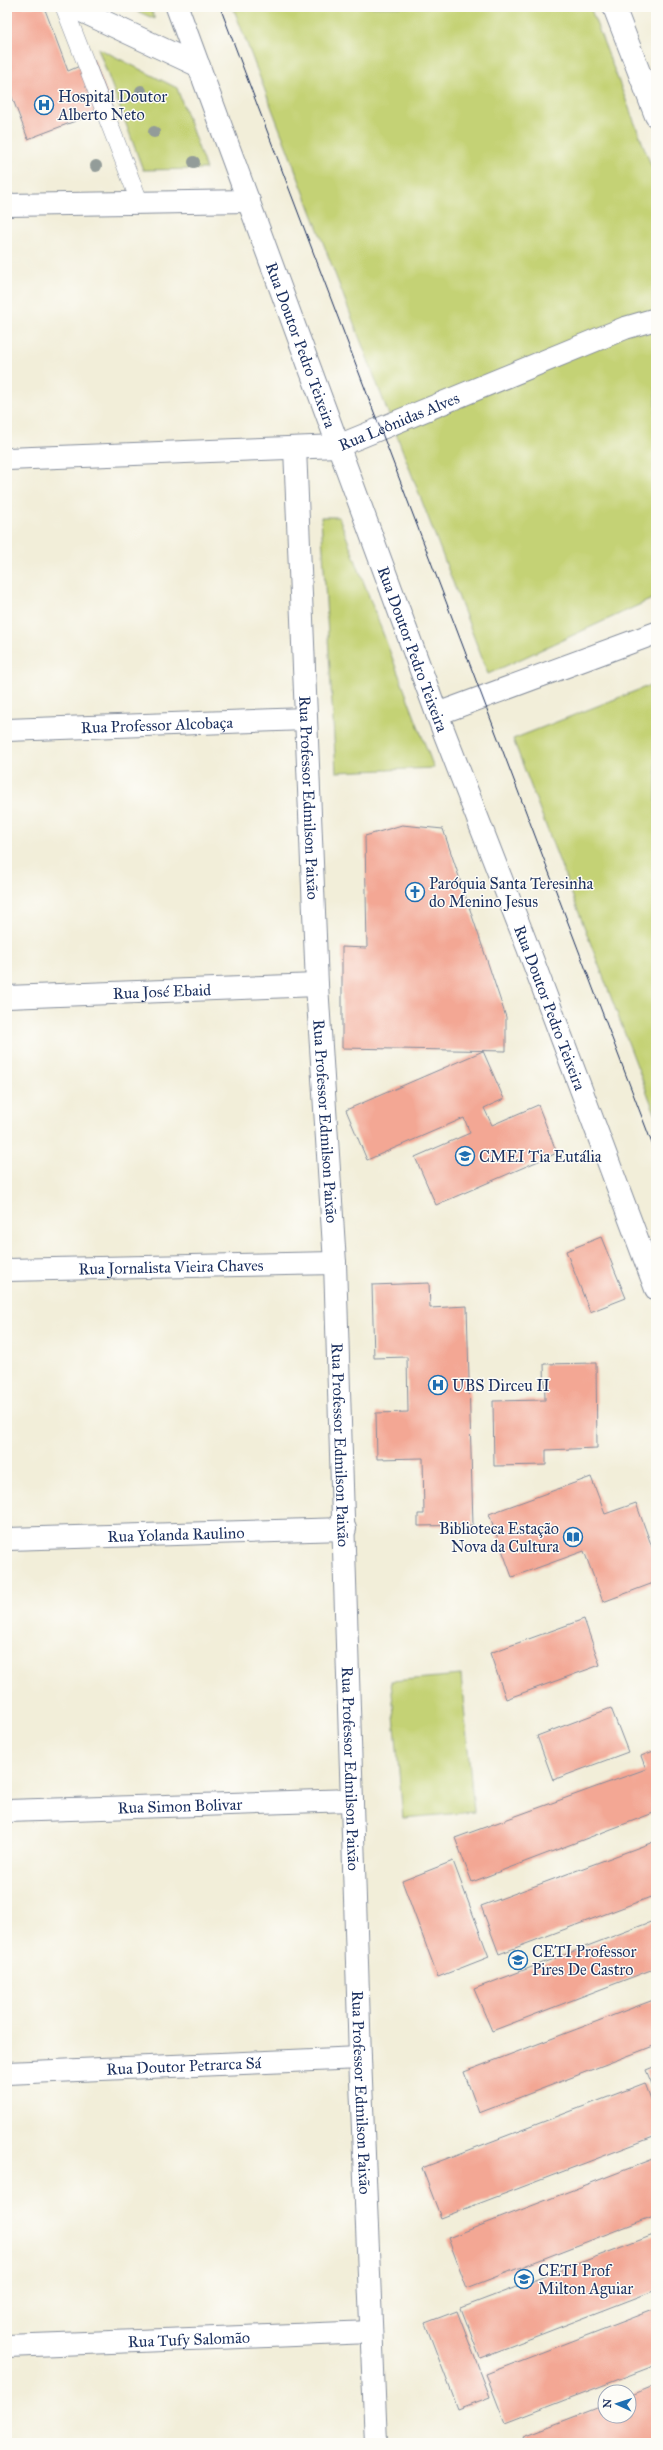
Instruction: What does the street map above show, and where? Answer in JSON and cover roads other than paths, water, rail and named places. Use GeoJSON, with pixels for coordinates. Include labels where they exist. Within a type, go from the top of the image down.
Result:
{"type":"FeatureCollection","features":[{"type":"Feature","properties":{"kind":"street"},"geometry":{"type":"LineString","coordinates":[[73,7],[199,66]]}},
{"type":"Feature","properties":{"kind":"street","name":"Rua Doutor Pedro Teixeira"},"geometry":{"type":"LineString","coordinates":[[176,7],[249,201],[437,714],[528,948],[656,1288]]}},
{"type":"Feature","properties":{"kind":"street"},"geometry":{"type":"LineString","coordinates":[[614,7],[656,116]]}},
{"type":"Feature","properties":{"kind":"street"},"geometry":{"type":"LineString","coordinates":[[7,205],[249,201]]}},
{"type":"Feature","properties":{"kind":"street","name":"Rua Leônidas Alves"},"geometry":{"type":"LineString","coordinates":[[7,459],[338,446],[625,328],[656,319]]}},
{"type":"Feature","properties":{"kind":"street","name":"Rua Professor Edmilson Paixão"},"geometry":{"type":"LineString","coordinates":[[295,448],[317,985],[335,1263],[360,2058],[376,2443]]}},
{"type":"Feature","properties":{"kind":"street"},"geometry":{"type":"LineString","coordinates":[[437,714],[656,633]]}},
{"type":"Feature","properties":{"kind":"street","name":"Rua Professor Alcobaça"},"geometry":{"type":"LineString","coordinates":[[7,730],[306,719]]}},
{"type":"Feature","properties":{"kind":"street","name":"Rua José Ebaid"},"geometry":{"type":"LineString","coordinates":[[7,996],[317,985]]}},
{"type":"Feature","properties":{"kind":"street","name":"Rua Jornalista Vieira Chaves"},"geometry":{"type":"LineString","coordinates":[[7,1270],[335,1263]]}},
{"type":"Feature","properties":{"kind":"street","name":"Rua Yolanda Raulino"},"geometry":{"type":"LineString","coordinates":[[7,1539],[344,1529]]}},
{"type":"Feature","properties":{"kind":"street","name":"Rua Simon Bolivar"},"geometry":{"type":"LineString","coordinates":[[7,1811],[352,1800]]}},
{"type":"Feature","properties":{"kind":"street","name":"Rua Doutor Petrarca Sá"},"geometry":{"type":"LineString","coordinates":[[7,2072],[360,2058]]}},
{"type":"Feature","properties":{"kind":"street","name":"Rua Tufy Salomão"},"geometry":{"type":"LineString","coordinates":[[7,2346],[372,2332]]}},
{"type":"Feature","properties":{"kind":"lane"},"geometry":{"type":"LineString","coordinates":[[64,7],[140,203]]}},
{"type":"Feature","properties":{"kind":"tram line"},"geometry":{"type":"LineString","coordinates":[[220,7],[656,1154]]}},
{"type":"Feature","properties":{"kind":"place","name":"Hospital Doutor Alberto Neto"},"geometry":{"type":"Point","coordinates":[44,105]}},
{"type":"Feature","properties":{"kind":"place","name":"Paróquia Santa Teresinha do Menino Jesus"},"geometry":{"type":"Point","coordinates":[415,892]}},
{"type":"Feature","properties":{"kind":"place","name":"CMEI Tia Eutália"},"geometry":{"type":"Point","coordinates":[465,1156]}},
{"type":"Feature","properties":{"kind":"place","name":"UBS Dirceu II"},"geometry":{"type":"Point","coordinates":[438,1385]}},
{"type":"Feature","properties":{"kind":"place","name":"Biblioteca Estação Nova da Cultura"},"geometry":{"type":"Point","coordinates":[573,1537]}},
{"type":"Feature","properties":{"kind":"place","name":"CETI Professor Pires De Castro"},"geometry":{"type":"Point","coordinates":[518,1960]}},
{"type":"Feature","properties":{"kind":"place","name":"CETI Prof Milton Aguiar"},"geometry":{"type":"Point","coordinates":[524,2279]}}]}
